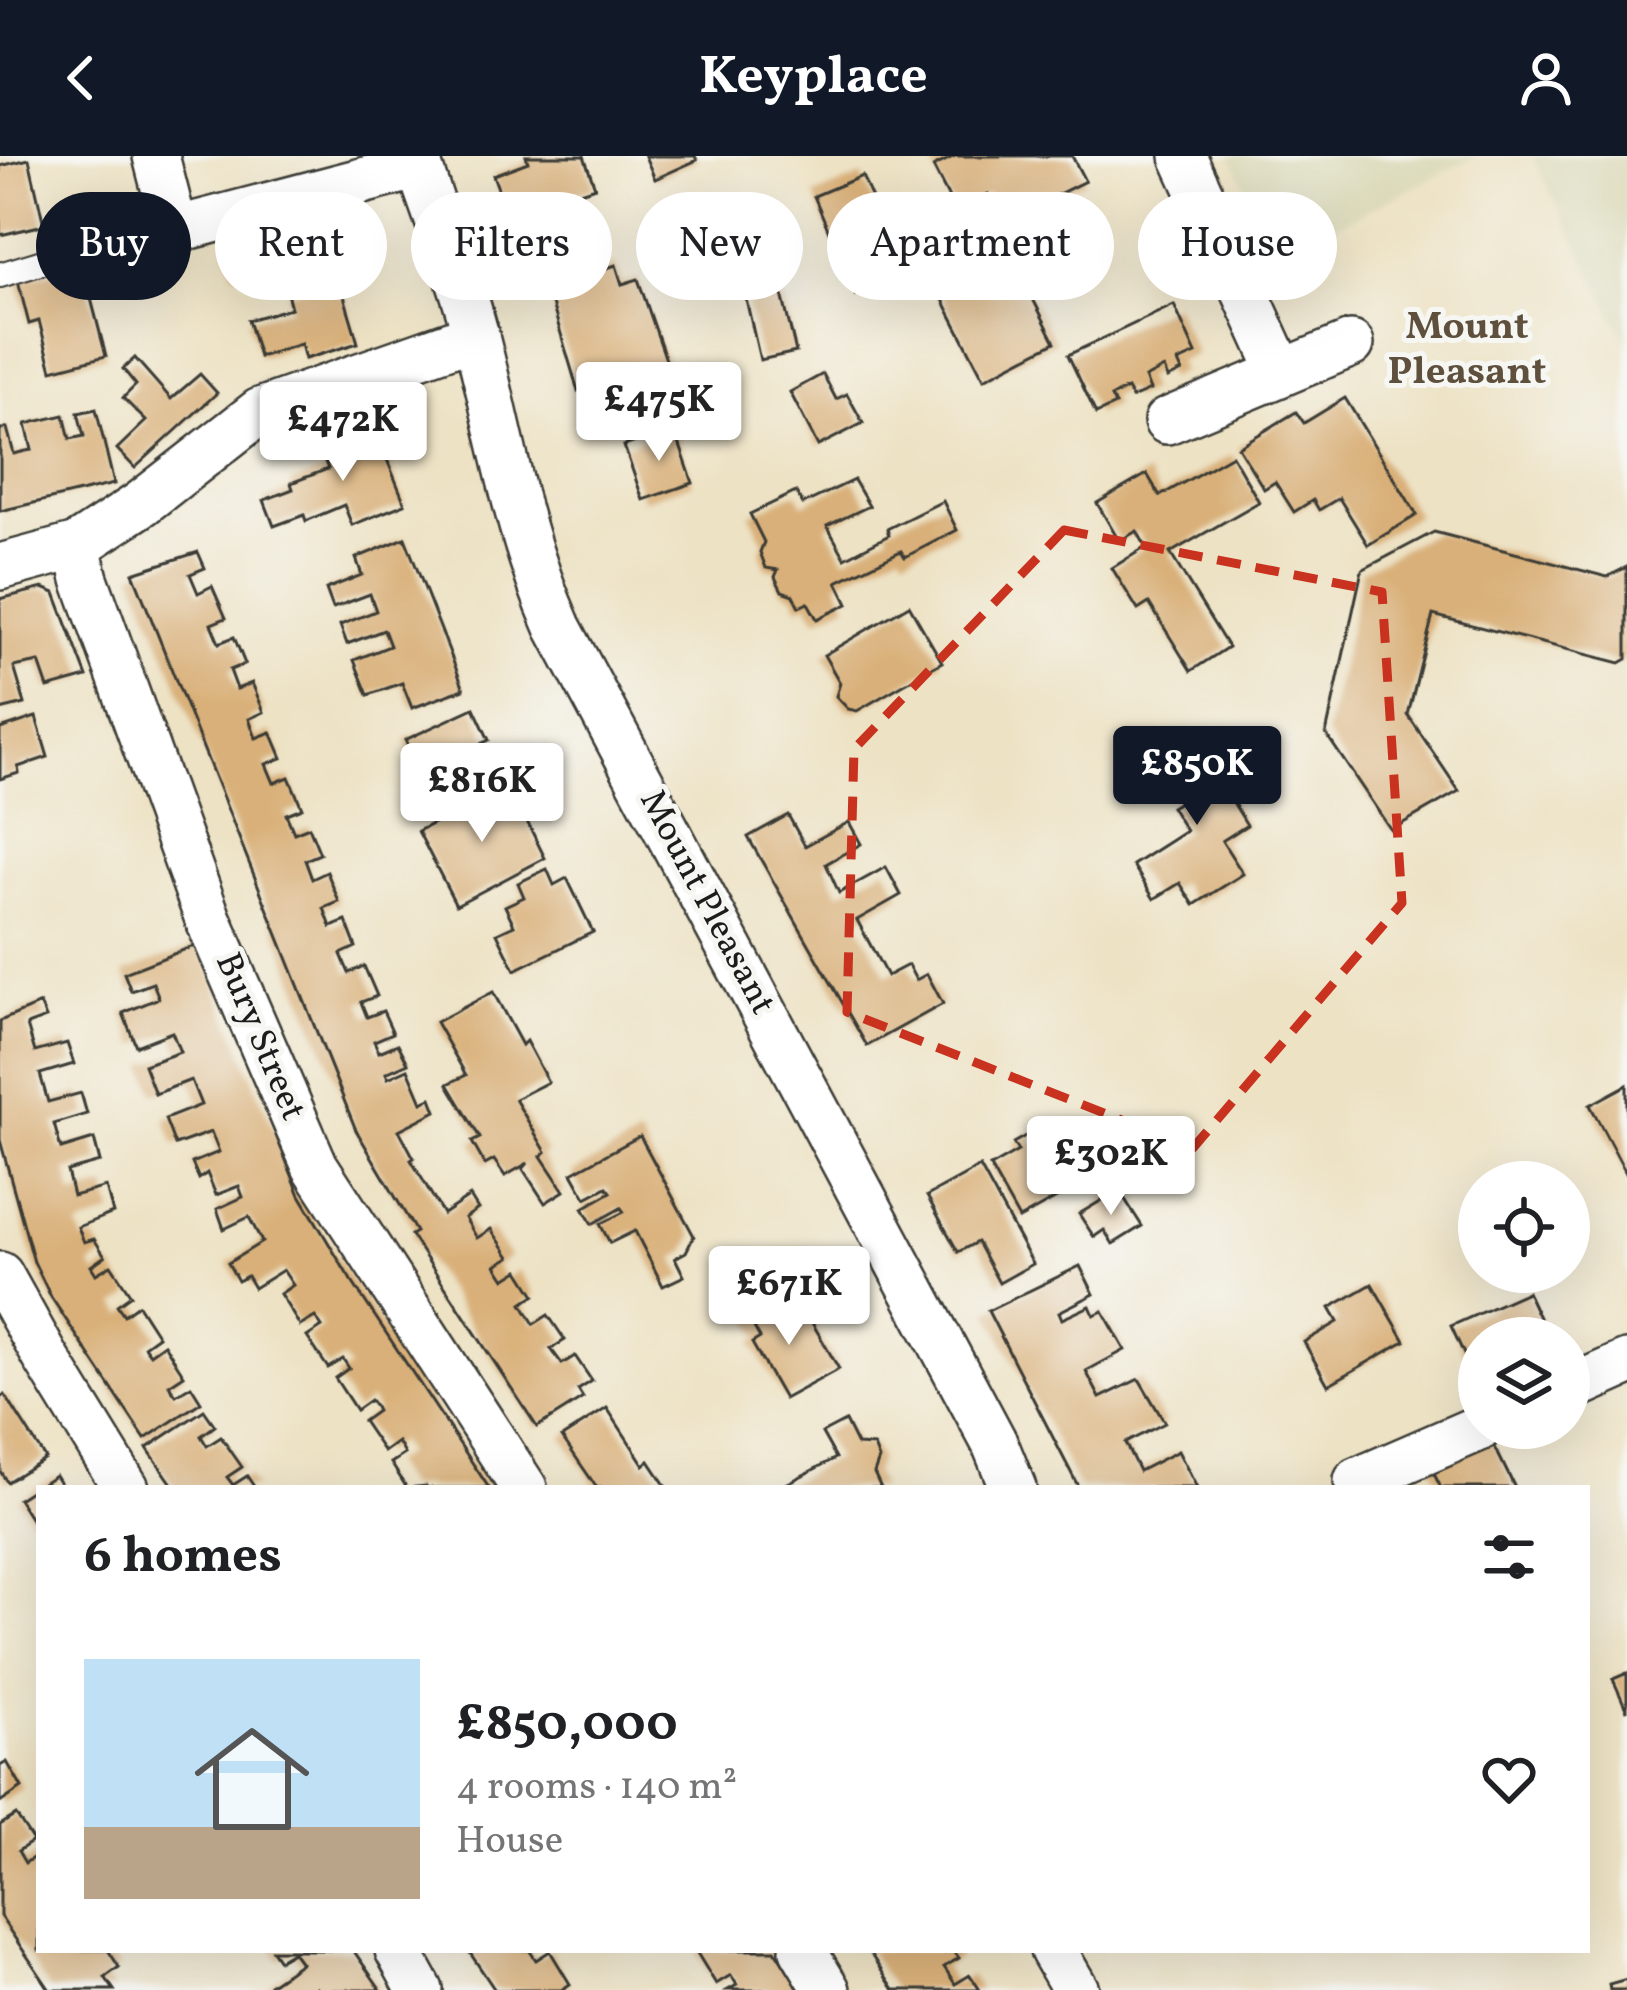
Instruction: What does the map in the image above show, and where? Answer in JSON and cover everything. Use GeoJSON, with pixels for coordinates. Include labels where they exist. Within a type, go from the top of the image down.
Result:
{"type":"FeatureCollection","features":[{"type":"Feature","properties":{"kind":"street"},"geometry":{"type":"LineString","coordinates":[[156,156],[166,192]]}},
{"type":"Feature","properties":{"kind":"street"},"geometry":{"type":"LineString","coordinates":[[1183,156],[1281,371]]}},
{"type":"Feature","properties":{"kind":"street"},"geometry":{"type":"LineString","coordinates":[[191,226],[418,161]]}},
{"type":"Feature","properties":{"kind":"street","name":"Mount Pleasant"},"geometry":{"type":"LineString","coordinates":[[418,161],[476,335],[522,532],[558,627],[995,1444],[1012,1485]]}},
{"type":"Feature","properties":{"kind":"street"},"geometry":{"type":"LineString","coordinates":[[0,566],[77,547],[141,504],[260,411],[476,335]]}},
{"type":"Feature","properties":{"kind":"street"},"geometry":{"type":"LineString","coordinates":[[1167,421],[1351,344]]}},
{"type":"Feature","properties":{"kind":"street","name":"Bury Street"},"geometry":{"type":"LineString","coordinates":[[77,547],[208,919],[315,1166],[522,1485]]}},
{"type":"Feature","properties":{"kind":"street"},"geometry":{"type":"LineString","coordinates":[[0,1275],[125,1485]]}},
{"type":"Feature","properties":{"kind":"street"},"geometry":{"type":"LineString","coordinates":[[1590,1380],[1627,1363]]}},
{"type":"Feature","properties":{"kind":"street"},"geometry":{"type":"LineString","coordinates":[[1357,1481],[1458,1437]]}},
{"type":"Feature","properties":{"kind":"street"},"geometry":{"type":"LineString","coordinates":[[400,1953],[420,1990]]}},
{"type":"Feature","properties":{"kind":"street"},"geometry":{"type":"LineString","coordinates":[[805,1953],[826,1990]]}},
{"type":"Feature","properties":{"kind":"street"},"geometry":{"type":"LineString","coordinates":[[1054,1953],[1076,1990]]}},
{"type":"Feature","properties":{"kind":"lane"},"geometry":{"type":"LineString","coordinates":[[0,275],[36,264]]}},
{"type":"Feature","properties":{"kind":"highlighted area"},"geometry":{"type":"Polygon","coordinates":[[[1064,530],[1382,592],[1402,903],[1193,1148],[847,1012],[854,749],[1064,530]]]}},
{"type":"Feature","properties":{"kind":"shaded area"},"geometry":{"type":"Polygon","coordinates":[[[1230,156],[1476,156],[1337,225],[1337,192],[1248,192],[1230,156]]]}},
{"type":"Feature","properties":{"kind":"shaded area"},"geometry":{"type":"Polygon","coordinates":[[[1532,156],[1627,156],[1627,342],[1532,156]]]}},
{"type":"Feature","properties":{"kind":"building"},"geometry":{"type":"Polygon","coordinates":[[[526,156],[584,156],[595,187],[580,192],[499,192],[493,175],[528,162],[526,156]]]}},
{"type":"Feature","properties":{"kind":"building"},"geometry":{"type":"Polygon","coordinates":[[[645,156],[695,156],[697,160],[655,179],[645,156]]]}},
{"type":"Feature","properties":{"kind":"building"},"geometry":{"type":"Polygon","coordinates":[[[955,156],[1072,156],[1085,181],[1063,192],[946,192],[933,167],[955,156]]]}},
{"type":"Feature","properties":{"kind":"building"},"geometry":{"type":"Polygon","coordinates":[[[29,159],[36,192],[36,227],[0,235],[0,166],[29,159]]]}},
{"type":"Feature","properties":{"kind":"building"},"geometry":{"type":"Polygon","coordinates":[[[862,176],[869,192],[827,192],[827,227],[814,196],[862,176]]]}},
{"type":"Feature","properties":{"kind":"building"},"geometry":{"type":"Polygon","coordinates":[[[616,265],[622,284],[636,280],[636,300],[645,300],[683,409],[647,422],[638,395],[615,402],[608,382],[578,391],[551,300],[612,300],[612,266],[616,265]]]}},
{"type":"Feature","properties":{"kind":"building"},"geometry":{"type":"Polygon","coordinates":[[[36,276],[36,300],[91,300],[106,356],[52,370],[39,321],[29,324],[18,281],[36,276]]]}},
{"type":"Feature","properties":{"kind":"building"},"geometry":{"type":"Polygon","coordinates":[[[289,300],[345,300],[358,343],[305,359],[301,344],[259,357],[248,320],[291,308],[289,300]]]}},
{"type":"Feature","properties":{"kind":"building"},"geometry":{"type":"Polygon","coordinates":[[[746,300],[783,300],[796,352],[760,360],[746,300]]]}},
{"type":"Feature","properties":{"kind":"building"},"geometry":{"type":"Polygon","coordinates":[[[943,300],[1034,300],[1055,342],[984,379],[943,300]]]}},
{"type":"Feature","properties":{"kind":"building"},"geometry":{"type":"Polygon","coordinates":[[[1174,305],[1196,354],[1178,362],[1182,371],[1168,378],[1164,368],[1145,378],[1150,390],[1132,398],[1127,389],[1111,397],[1115,405],[1096,414],[1068,355],[1174,305]]]}},
{"type":"Feature","properties":{"kind":"building"},"geometry":{"type":"Polygon","coordinates":[[[135,358],[171,399],[200,374],[217,393],[135,468],[117,449],[146,421],[123,398],[136,385],[123,369],[135,358]]]}},
{"type":"Feature","properties":{"kind":"building"},"geometry":{"type":"Polygon","coordinates":[[[823,374],[836,399],[847,394],[863,423],[818,446],[790,392],[823,374]]]}},
{"type":"Feature","properties":{"kind":"building"},"geometry":{"type":"Polygon","coordinates":[[[1345,398],[1417,515],[1368,545],[1339,498],[1319,510],[1313,500],[1294,512],[1275,482],[1264,489],[1238,447],[1296,412],[1304,423],[1345,398]]]}},
{"type":"Feature","properties":{"kind":"building"},"geometry":{"type":"Polygon","coordinates":[[[96,409],[114,484],[0,511],[0,430],[7,428],[14,454],[32,450],[26,424],[64,415],[70,439],[84,436],[78,413],[96,409]]]}},
{"type":"Feature","properties":{"kind":"building"},"geometry":{"type":"Polygon","coordinates":[[[374,427],[405,504],[352,525],[344,505],[306,521],[304,515],[274,526],[264,500],[328,469],[320,449],[374,427]]]}},
{"type":"Feature","properties":{"kind":"building"},"geometry":{"type":"Polygon","coordinates":[[[674,428],[693,483],[643,500],[624,446],[674,428]]]}},
{"type":"Feature","properties":{"kind":"building"},"geometry":{"type":"Polygon","coordinates":[[[1232,455],[1259,502],[1170,553],[1228,647],[1191,671],[1149,603],[1138,610],[1112,568],[1146,547],[1137,531],[1119,541],[1097,503],[1147,474],[1160,496],[1232,455]]]}},
{"type":"Feature","properties":{"kind":"building"},"geometry":{"type":"Polygon","coordinates":[[[854,480],[869,506],[827,526],[845,558],[889,535],[887,529],[943,501],[957,530],[905,557],[901,551],[837,582],[848,604],[817,619],[808,603],[799,607],[793,595],[782,591],[775,577],[778,570],[766,568],[760,552],[764,542],[750,514],[796,492],[803,504],[854,480]]]}},
{"type":"Feature","properties":{"kind":"building"},"geometry":{"type":"Polygon","coordinates":[[[1434,532],[1607,577],[1627,567],[1627,659],[1620,663],[1433,615],[1408,715],[1459,791],[1391,830],[1326,734],[1362,570],[1434,532]]]}},
{"type":"Feature","properties":{"kind":"building"},"geometry":{"type":"Polygon","coordinates":[[[405,538],[464,689],[412,708],[402,683],[368,695],[354,660],[390,646],[384,630],[347,644],[340,625],[376,611],[370,594],[333,608],[326,589],[362,575],[356,558],[405,538]]]}},
{"type":"Feature","properties":{"kind":"building"},"geometry":{"type":"Polygon","coordinates":[[[198,552],[205,568],[190,574],[198,593],[212,586],[226,618],[211,624],[219,643],[234,637],[245,664],[230,670],[237,689],[252,683],[264,712],[249,719],[256,738],[271,732],[282,758],[266,764],[274,783],[289,777],[302,808],[286,814],[294,833],[309,827],[320,854],[305,860],[312,879],[327,872],[339,902],[324,908],[331,927],[346,921],[356,947],[341,954],[345,964],[349,973],[364,966],[377,996],[361,1002],[367,1017],[383,1011],[393,1033],[374,1041],[379,1052],[398,1044],[408,1063],[386,1073],[388,1078],[408,1069],[422,1102],[431,1098],[436,1111],[399,1130],[411,1160],[443,1214],[470,1196],[478,1209],[465,1218],[477,1238],[491,1229],[510,1257],[496,1265],[505,1279],[519,1270],[535,1295],[522,1304],[534,1324],[548,1315],[565,1340],[551,1349],[562,1364],[575,1356],[592,1381],[578,1390],[583,1398],[537,1427],[411,1235],[416,1232],[356,1130],[133,573],[198,552]]]}},
{"type":"Feature","properties":{"kind":"building"},"geometry":{"type":"Polygon","coordinates":[[[43,588],[55,593],[87,677],[48,688],[39,662],[14,667],[25,704],[0,710],[0,599],[43,588]]]}},
{"type":"Feature","properties":{"kind":"building"},"geometry":{"type":"Polygon","coordinates":[[[909,605],[942,662],[857,711],[848,709],[836,696],[840,683],[824,655],[909,605]]]}},
{"type":"Feature","properties":{"kind":"building"},"geometry":{"type":"Polygon","coordinates":[[[474,708],[489,740],[481,744],[490,762],[501,757],[511,778],[448,807],[443,795],[433,800],[405,740],[474,708]]]}},
{"type":"Feature","properties":{"kind":"building"},"geometry":{"type":"Polygon","coordinates":[[[36,717],[48,757],[0,779],[0,729],[36,717]]]}},
{"type":"Feature","properties":{"kind":"building"},"geometry":{"type":"Polygon","coordinates":[[[1205,731],[1235,778],[1223,786],[1247,825],[1222,841],[1243,874],[1194,905],[1180,883],[1154,899],[1133,865],[1186,831],[1171,807],[1191,795],[1166,756],[1205,731]]]}},
{"type":"Feature","properties":{"kind":"building"},"geometry":{"type":"Polygon","coordinates":[[[509,785],[545,858],[456,905],[418,831],[509,785]]]}},
{"type":"Feature","properties":{"kind":"building"},"geometry":{"type":"Polygon","coordinates":[[[788,815],[805,846],[849,822],[861,844],[826,864],[839,893],[886,867],[901,895],[857,920],[887,976],[908,965],[916,980],[927,974],[943,1004],[867,1046],[748,837],[788,815]]]}},
{"type":"Feature","properties":{"kind":"building"},"geometry":{"type":"Polygon","coordinates":[[[547,869],[554,885],[567,878],[593,932],[515,970],[497,933],[514,925],[505,906],[524,897],[518,883],[547,869]]]}},
{"type":"Feature","properties":{"kind":"building"},"geometry":{"type":"Polygon","coordinates":[[[199,944],[300,1195],[487,1485],[405,1485],[391,1463],[405,1454],[398,1442],[384,1452],[363,1421],[377,1411],[374,1405],[370,1400],[356,1410],[335,1378],[349,1368],[343,1359],[328,1368],[307,1337],[322,1327],[315,1317],[300,1326],[280,1294],[293,1285],[283,1270],[254,1288],[247,1276],[238,1281],[228,1263],[262,1242],[249,1217],[224,1229],[217,1209],[243,1197],[239,1186],[216,1195],[207,1173],[199,1179],[192,1163],[219,1152],[211,1132],[175,1145],[165,1119],[201,1105],[191,1080],[155,1094],[144,1065],[180,1052],[172,1032],[136,1046],[123,1013],[159,998],[153,983],[131,991],[124,973],[199,944]]]}},
{"type":"Feature","properties":{"kind":"building"},"geometry":{"type":"Polygon","coordinates":[[[493,992],[548,1082],[515,1099],[546,1152],[541,1156],[564,1191],[545,1203],[523,1169],[528,1163],[505,1176],[494,1160],[485,1165],[472,1142],[480,1138],[448,1084],[466,1075],[436,1022],[493,992]]]}},
{"type":"Feature","properties":{"kind":"building"},"geometry":{"type":"Polygon","coordinates":[[[40,1004],[46,1018],[27,1025],[35,1052],[67,1043],[74,1064],[40,1074],[48,1102],[81,1093],[87,1114],[54,1124],[61,1149],[94,1139],[100,1162],[67,1171],[73,1196],[106,1187],[113,1213],[78,1227],[84,1242],[94,1239],[105,1256],[91,1266],[96,1274],[111,1265],[131,1295],[117,1305],[124,1315],[138,1305],[158,1336],[144,1346],[150,1354],[164,1344],[184,1375],[169,1385],[176,1395],[191,1386],[201,1402],[145,1439],[51,1297],[34,1262],[0,1140],[0,1021],[40,1004]]]}},
{"type":"Feature","properties":{"kind":"building"},"geometry":{"type":"Polygon","coordinates":[[[1627,1085],[1627,1175],[1590,1105],[1627,1085]]]}},
{"type":"Feature","properties":{"kind":"building"},"geometry":{"type":"Polygon","coordinates":[[[1029,1134],[1036,1148],[1059,1135],[1063,1140],[1071,1136],[1094,1177],[1019,1219],[990,1167],[1018,1151],[1013,1143],[1029,1134]]]}},
{"type":"Feature","properties":{"kind":"building"},"geometry":{"type":"Polygon","coordinates":[[[640,1136],[694,1236],[686,1252],[675,1258],[684,1276],[663,1286],[635,1231],[610,1243],[600,1224],[624,1212],[621,1208],[592,1224],[583,1208],[611,1192],[607,1187],[586,1198],[572,1173],[640,1136]]]}},
{"type":"Feature","properties":{"kind":"building"},"geometry":{"type":"Polygon","coordinates":[[[980,1167],[1033,1264],[999,1283],[977,1242],[958,1252],[927,1196],[980,1167]]]}},
{"type":"Feature","properties":{"kind":"building"},"geometry":{"type":"Polygon","coordinates":[[[1119,1190],[1142,1226],[1113,1244],[1104,1230],[1094,1237],[1079,1214],[1119,1190]]]}},
{"type":"Feature","properties":{"kind":"building"},"geometry":{"type":"Polygon","coordinates":[[[1080,1266],[1094,1294],[1059,1312],[1062,1319],[1090,1306],[1094,1315],[1103,1311],[1125,1350],[1086,1371],[1100,1398],[1139,1379],[1165,1423],[1125,1443],[1139,1471],[1178,1451],[1195,1485],[1077,1485],[988,1311],[1080,1266]]]}},
{"type":"Feature","properties":{"kind":"building"},"geometry":{"type":"Polygon","coordinates":[[[1372,1284],[1405,1341],[1328,1385],[1304,1342],[1338,1322],[1330,1308],[1372,1284]]]}},
{"type":"Feature","properties":{"kind":"building"},"geometry":{"type":"Polygon","coordinates":[[[772,1293],[790,1324],[807,1314],[839,1369],[784,1399],[752,1343],[760,1338],[744,1309],[772,1293]]]}},
{"type":"Feature","properties":{"kind":"building"},"geometry":{"type":"Polygon","coordinates":[[[1527,1293],[1539,1317],[1471,1317],[1527,1293]]]}},
{"type":"Feature","properties":{"kind":"building"},"geometry":{"type":"Polygon","coordinates":[[[5,1395],[45,1458],[7,1482],[0,1471],[0,1398],[5,1395]]]}},
{"type":"Feature","properties":{"kind":"building"},"geometry":{"type":"Polygon","coordinates":[[[607,1408],[644,1465],[649,1461],[665,1485],[595,1485],[562,1437],[607,1408]]]}},
{"type":"Feature","properties":{"kind":"building"},"geometry":{"type":"Polygon","coordinates":[[[204,1410],[215,1426],[201,1436],[207,1446],[221,1437],[242,1467],[227,1477],[233,1485],[173,1485],[147,1448],[204,1410]]]}},
{"type":"Feature","properties":{"kind":"building"},"geometry":{"type":"Polygon","coordinates":[[[845,1421],[857,1445],[874,1446],[879,1459],[874,1473],[880,1485],[784,1485],[836,1458],[822,1433],[845,1421]]]}},
{"type":"Feature","properties":{"kind":"building"},"geometry":{"type":"Polygon","coordinates":[[[1460,1449],[1496,1449],[1514,1485],[1440,1485],[1429,1464],[1460,1449]]]}},
{"type":"Feature","properties":{"kind":"building"},"geometry":{"type":"Polygon","coordinates":[[[55,1475],[61,1485],[40,1485],[55,1475]]]}},
{"type":"Feature","properties":{"kind":"building"},"geometry":{"type":"Polygon","coordinates":[[[36,1487],[36,1527],[18,1499],[36,1487]]]}},
{"type":"Feature","properties":{"kind":"building"},"geometry":{"type":"Polygon","coordinates":[[[1627,1673],[1627,1711],[1613,1679],[1627,1673]]]}},
{"type":"Feature","properties":{"kind":"building"},"geometry":{"type":"Polygon","coordinates":[[[7,1762],[22,1788],[0,1803],[0,1766],[7,1762]]]}},
{"type":"Feature","properties":{"kind":"building"},"geometry":{"type":"Polygon","coordinates":[[[16,1815],[33,1841],[18,1851],[25,1863],[36,1856],[36,1953],[110,1953],[119,1967],[105,1977],[114,1990],[50,1990],[0,1916],[0,1825],[16,1815]]]}},
{"type":"Feature","properties":{"kind":"building"},"geometry":{"type":"Polygon","coordinates":[[[294,1953],[355,1953],[381,1990],[272,1990],[269,1985],[301,1963],[294,1953]]]}},
{"type":"Feature","properties":{"kind":"building"},"geometry":{"type":"Polygon","coordinates":[[[470,1953],[531,1953],[536,1960],[551,1953],[570,1984],[561,1990],[495,1990],[470,1953]]]}},
{"type":"Feature","properties":{"kind":"building"},"geometry":{"type":"Polygon","coordinates":[[[697,1953],[777,1953],[800,1990],[728,1990],[737,1985],[731,1975],[716,1984],[697,1953]]]}},
{"type":"Feature","properties":{"kind":"building"},"geometry":{"type":"Polygon","coordinates":[[[870,1953],[955,1953],[959,1958],[944,1967],[955,1984],[970,1975],[980,1990],[894,1990],[870,1953]]]}},
{"type":"Feature","properties":{"kind":"building"},"geometry":{"type":"Polygon","coordinates":[[[1627,1979],[1627,1990],[1610,1990],[1609,1984],[1627,1979]]]}},
{"type":"Feature","properties":{"kind":"district","name":"Mount Pleasant"},"geometry":{"type":"Point","coordinates":[1467,350]}}]}
